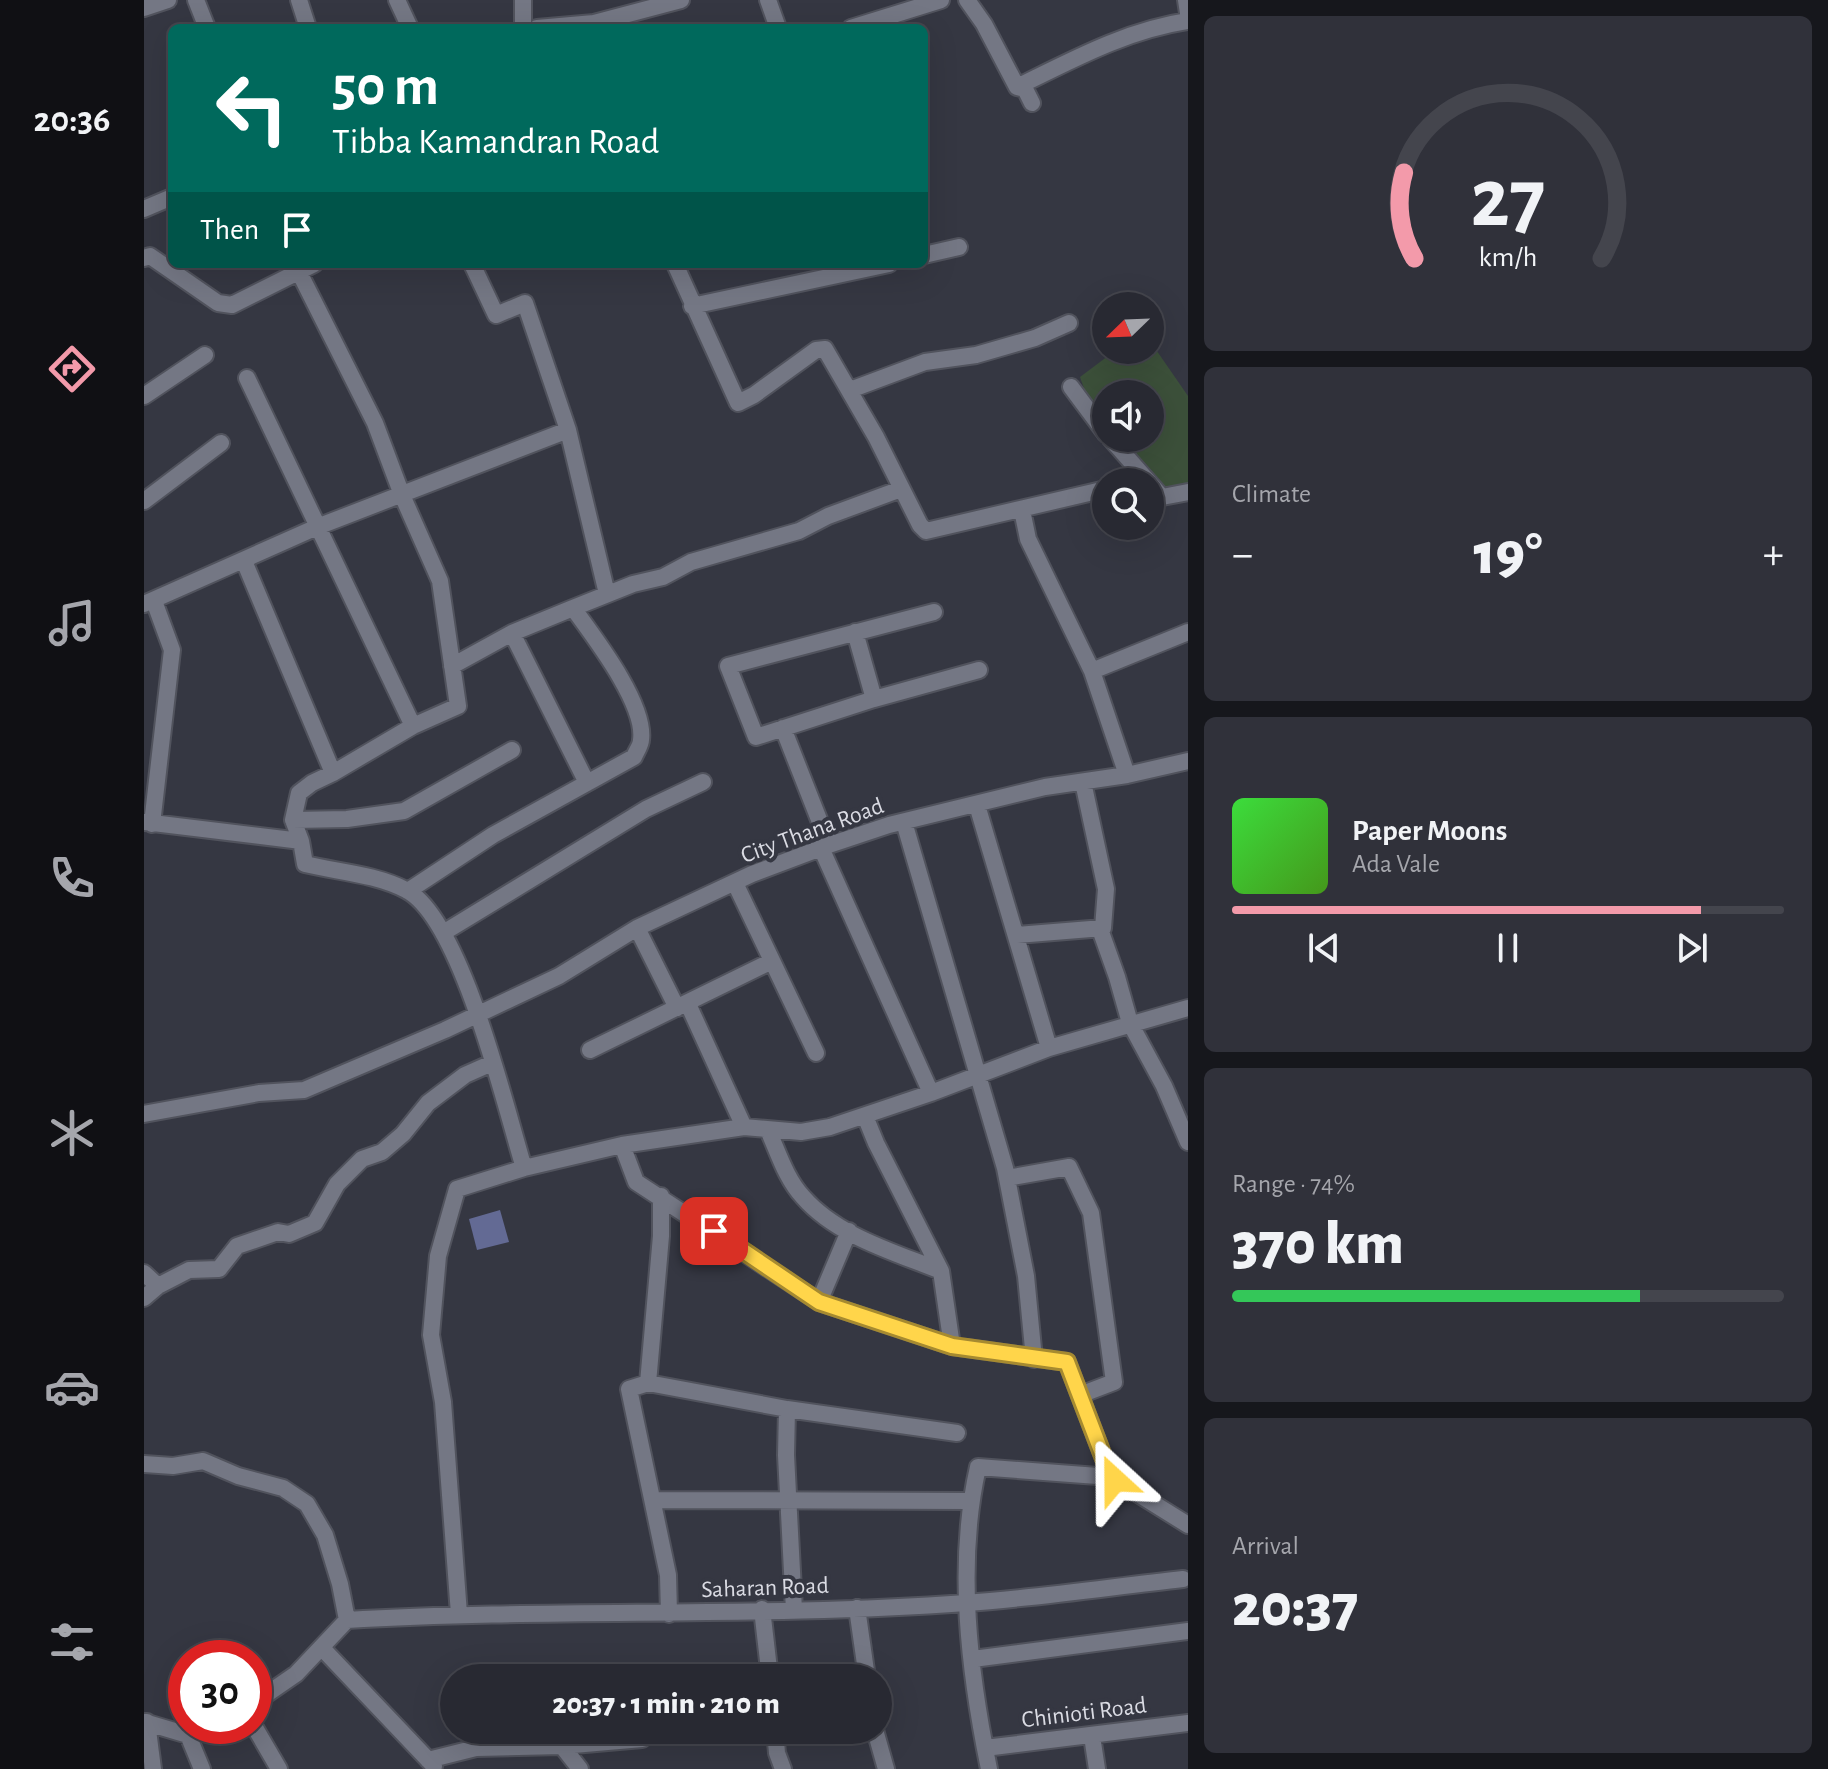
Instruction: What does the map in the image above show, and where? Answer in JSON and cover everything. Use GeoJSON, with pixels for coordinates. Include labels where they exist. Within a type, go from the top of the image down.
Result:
{"type":"FeatureCollection","features":[{"type":"Feature","properties":{"kind":"street"},"geometry":{"type":"LineString","coordinates":[[144,8],[168,0]]}},
{"type":"Feature","properties":{"kind":"street"},"geometry":{"type":"LineString","coordinates":[[196,0],[205,24]]}},
{"type":"Feature","properties":{"kind":"street"},"geometry":{"type":"LineString","coordinates":[[299,0],[307,24]]}},
{"type":"Feature","properties":{"kind":"street"},"geometry":{"type":"LineString","coordinates":[[397,0],[408,24]]}},
{"type":"Feature","properties":{"kind":"street"},"geometry":{"type":"LineString","coordinates":[[523,0],[523,24]]}},
{"type":"Feature","properties":{"kind":"street"},"geometry":{"type":"LineString","coordinates":[[583,24],[681,0]]}},
{"type":"Feature","properties":{"kind":"street"},"geometry":{"type":"LineString","coordinates":[[768,0],[777,24]]}},
{"type":"Feature","properties":{"kind":"street"},"geometry":{"type":"LineString","coordinates":[[864,24],[941,0]]}},
{"type":"Feature","properties":{"kind":"street"},"geometry":{"type":"LineString","coordinates":[[967,0],[984,24],[1017,87],[1025,89],[1032,103]]}},
{"type":"Feature","properties":{"kind":"street"},"geometry":{"type":"LineString","coordinates":[[1186,0],[1188,13]]}},
{"type":"Feature","properties":{"kind":"street"},"geometry":{"type":"LineString","coordinates":[[1017,87],[1095,48],[1164,24],[1188,21]]}},
{"type":"Feature","properties":{"kind":"street"},"geometry":{"type":"LineString","coordinates":[[144,209],[168,199]]}},
{"type":"Feature","properties":{"kind":"street"},"geometry":{"type":"LineString","coordinates":[[928,254],[959,247]]}},
{"type":"Feature","properties":{"kind":"street"},"geometry":{"type":"LineString","coordinates":[[144,258],[150,256],[218,303],[232,305],[297,268],[375,423],[402,495],[440,581],[458,706],[413,726],[312,783],[299,793],[293,820],[305,864],[368,877],[408,891],[429,912],[443,933],[465,977],[524,1168]]}},
{"type":"Feature","properties":{"kind":"street"},"geometry":{"type":"LineString","coordinates":[[474,268],[496,315],[525,303],[568,430],[607,594]]}},
{"type":"Feature","properties":{"kind":"street"},"geometry":{"type":"LineString","coordinates":[[677,268],[738,403],[821,348],[825,349],[926,531],[1092,492]]}},
{"type":"Feature","properties":{"kind":"street"},"geometry":{"type":"LineString","coordinates":[[692,306],[822,272],[856,268]]}},
{"type":"Feature","properties":{"kind":"street"},"geometry":{"type":"LineString","coordinates":[[850,390],[925,362],[976,355],[1035,338],[1069,323]]}},
{"type":"Feature","properties":{"kind":"street"},"geometry":{"type":"LineString","coordinates":[[144,396],[205,355]]}},
{"type":"Feature","properties":{"kind":"street"},"geometry":{"type":"LineString","coordinates":[[247,378],[413,726]]}},
{"type":"Feature","properties":{"kind":"street"},"geometry":{"type":"LineString","coordinates":[[1071,387],[1092,415]]}},
{"type":"Feature","properties":{"kind":"street"},"geometry":{"type":"LineString","coordinates":[[301,841],[148,823],[172,650],[149,603],[317,527],[568,430]]}},
{"type":"Feature","properties":{"kind":"street"},"geometry":{"type":"LineString","coordinates":[[144,501],[221,443]]}},
{"type":"Feature","properties":{"kind":"street"},"geometry":{"type":"LineString","coordinates":[[1120,452],[1133,468]]}},
{"type":"Feature","properties":{"kind":"street"},"geometry":{"type":"LineString","coordinates":[[452,666],[512,633],[607,594],[663,577],[691,562],[799,531],[828,516],[901,489]]}},
{"type":"Feature","properties":{"kind":"street"},"geometry":{"type":"LineString","coordinates":[[1164,497],[1188,492]]}},
{"type":"Feature","properties":{"kind":"street"},"geometry":{"type":"LineString","coordinates":[[1022,510],[1028,539],[1092,671],[1127,775]]}},
{"type":"Feature","properties":{"kind":"street"},"geometry":{"type":"LineString","coordinates":[[244,561],[333,773]]}},
{"type":"Feature","properties":{"kind":"street"},"geometry":{"type":"LineString","coordinates":[[408,891],[493,835],[634,757],[641,739],[628,691],[573,608]]}},
{"type":"Feature","properties":{"kind":"street"},"geometry":{"type":"LineString","coordinates":[[934,612],[728,666],[756,737],[874,699],[979,670]]}},
{"type":"Feature","properties":{"kind":"street"},"geometry":{"type":"LineString","coordinates":[[855,632],[874,699]]}},
{"type":"Feature","properties":{"kind":"street"},"geometry":{"type":"LineString","coordinates":[[1092,671],[1188,632]]}},
{"type":"Feature","properties":{"kind":"street"},"geometry":{"type":"LineString","coordinates":[[512,633],[587,783]]}},
{"type":"Feature","properties":{"kind":"street"},"geometry":{"type":"LineString","coordinates":[[783,728],[826,847],[931,1093]]}},
{"type":"Feature","properties":{"kind":"street"},"geometry":{"type":"LineString","coordinates":[[293,820],[347,819],[404,811],[512,750]]}},
{"type":"Feature","properties":{"kind":"street","name":"City Thana Road"},"geometry":{"type":"LineString","coordinates":[[144,1114],[259,1093],[304,1090],[559,976],[637,928],[735,883],[826,847],[904,822],[1045,787],[1127,775],[1188,761]]}},
{"type":"Feature","properties":{"kind":"street"},"geometry":{"type":"LineString","coordinates":[[443,933],[646,809],[703,782]]}},
{"type":"Feature","properties":{"kind":"street"},"geometry":{"type":"LineString","coordinates":[[1083,782],[1106,889],[1101,932],[1130,1023],[1164,1086],[1188,1142]]}},
{"type":"Feature","properties":{"kind":"street"},"geometry":{"type":"LineString","coordinates":[[977,805],[1049,1048]]}},
{"type":"Feature","properties":{"kind":"street"},"geometry":{"type":"LineString","coordinates":[[904,822],[1007,1178],[1026,1276],[1034,1359]]}},
{"type":"Feature","properties":{"kind":"street"},"geometry":{"type":"LineString","coordinates":[[735,883],[816,1053]]}},
{"type":"Feature","properties":{"kind":"street"},"geometry":{"type":"LineString","coordinates":[[637,928],[682,1006],[744,1127]]}},
{"type":"Feature","properties":{"kind":"street"},"geometry":{"type":"LineString","coordinates":[[1017,935],[1103,928]]}},
{"type":"Feature","properties":{"kind":"street"},"geometry":{"type":"LineString","coordinates":[[590,1050],[772,961]]}},
{"type":"Feature","properties":{"kind":"street"},"geometry":{"type":"LineString","coordinates":[[459,1614],[443,1402],[431,1335],[438,1256],[457,1189],[524,1168],[622,1145],[744,1127],[801,1132],[865,1116],[1049,1048],[1188,1008]]}},
{"type":"Feature","properties":{"kind":"street"},"geometry":{"type":"LineString","coordinates":[[144,1298],[158,1286],[189,1270],[219,1269],[237,1246],[278,1232],[289,1234],[315,1223],[337,1184],[362,1159],[382,1152],[403,1134],[428,1103],[465,1075],[492,1063]]}},
{"type":"Feature","properties":{"kind":"street"},"geometry":{"type":"LineString","coordinates":[[865,1116],[941,1271],[952,1346]]}},
{"type":"Feature","properties":{"kind":"street"},"geometry":{"type":"LineString","coordinates":[[768,1130],[801,1196],[824,1218],[872,1244],[941,1271]]}},
{"type":"Feature","properties":{"kind":"street"},"geometry":{"type":"LineString","coordinates":[[622,1145],[636,1182],[819,1302],[952,1346],[1067,1362],[1111,1477]]}},
{"type":"Feature","properties":{"kind":"street"},"geometry":{"type":"LineString","coordinates":[[1007,1178],[1069,1167],[1091,1213],[1114,1382],[1080,1395]]}},
{"type":"Feature","properties":{"kind":"street"},"geometry":{"type":"LineString","coordinates":[[648,1383],[661,1236],[661,1196]]}},
{"type":"Feature","properties":{"kind":"street"},"geometry":{"type":"LineString","coordinates":[[819,1302],[849,1231]]}},
{"type":"Feature","properties":{"kind":"street"},"geometry":{"type":"LineString","coordinates":[[144,1273],[158,1286]]}},
{"type":"Feature","properties":{"kind":"street"},"geometry":{"type":"LineString","coordinates":[[669,1614],[668,1575],[629,1389],[648,1383],[787,1409],[957,1433]]}},
{"type":"Feature","properties":{"kind":"street"},"geometry":{"type":"LineString","coordinates":[[787,1409],[794,1610]]}},
{"type":"Feature","properties":{"kind":"street"},"geometry":{"type":"LineString","coordinates":[[144,1464],[173,1466],[203,1461],[238,1476],[283,1488],[307,1504],[325,1535],[347,1620],[296,1674],[272,1691]]}},
{"type":"Feature","properties":{"kind":"street"},"geometry":{"type":"LineString","coordinates":[[989,1769],[966,1603],[971,1501],[978,1467],[1111,1477],[1188,1525]]}},
{"type":"Feature","properties":{"kind":"street"},"geometry":{"type":"LineString","coordinates":[[653,1500],[971,1501]]}},
{"type":"Feature","properties":{"kind":"street","name":"Saharan Road"},"geometry":{"type":"LineString","coordinates":[[347,1620],[459,1614],[669,1614],[966,1603],[1183,1579]]}},
{"type":"Feature","properties":{"kind":"street"},"geometry":{"type":"LineString","coordinates":[[857,1608],[865,1664]]}},
{"type":"Feature","properties":{"kind":"street"},"geometry":{"type":"LineString","coordinates":[[762,1609],[768,1664]]}},
{"type":"Feature","properties":{"kind":"street"},"geometry":{"type":"LineString","coordinates":[[973,1659],[1188,1631]]}},
{"type":"Feature","properties":{"kind":"street"},"geometry":{"type":"LineString","coordinates":[[322,1648],[432,1765],[476,1748],[585,1744]]}},
{"type":"Feature","properties":{"kind":"street"},"geometry":{"type":"LineString","coordinates":[[153,1769],[146,1722],[168,1729]]}},
{"type":"Feature","properties":{"kind":"street","name":"Chinioti Road"},"geometry":{"type":"LineString","coordinates":[[985,1748],[1188,1723]]}},
{"type":"Feature","properties":{"kind":"street"},"geometry":{"type":"LineString","coordinates":[[1092,1736],[1097,1769]]}},
{"type":"Feature","properties":{"kind":"street"},"geometry":{"type":"LineString","coordinates":[[192,1744],[202,1769]]}},
{"type":"Feature","properties":{"kind":"street"},"geometry":{"type":"LineString","coordinates":[[264,1744],[279,1769]]}},
{"type":"Feature","properties":{"kind":"street"},"geometry":{"type":"LineString","coordinates":[[776,1744],[783,1769]]}},
{"type":"Feature","properties":{"kind":"street"},"geometry":{"type":"LineString","coordinates":[[879,1744],[886,1769]]}},
{"type":"Feature","properties":{"kind":"street"},"geometry":{"type":"LineString","coordinates":[[562,1746],[580,1769]]}},
{"type":"Feature","properties":{"kind":"green space"},"geometry":{"type":"Polygon","coordinates":[[[1164,361],[1188,396],[1188,492],[1164,497],[1164,468],[1136,468],[1122,452],[1164,452],[1164,380],[1092,380],[1092,412],[1080,377],[1097,364],[1164,364],[1164,361]]]}},
{"type":"Feature","properties":{"kind":"building"},"geometry":{"type":"Polygon","coordinates":[[[500,1210],[509,1242],[477,1250],[469,1219],[500,1210]]]}},
{"type":"Feature","properties":{"kind":"route"},"geometry":{"type":"LineString","coordinates":[[714,1231],[819,1302],[952,1346],[1067,1362],[1111,1477],[1115,1480]]}}]}
